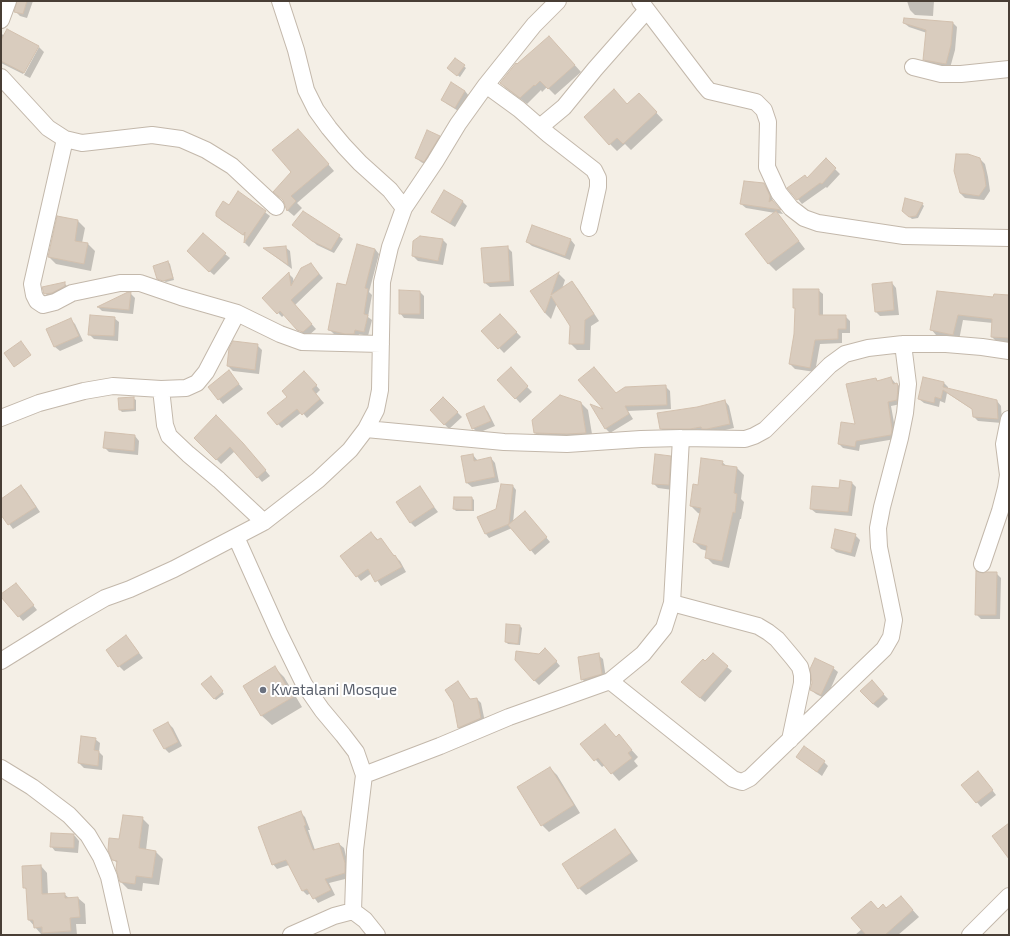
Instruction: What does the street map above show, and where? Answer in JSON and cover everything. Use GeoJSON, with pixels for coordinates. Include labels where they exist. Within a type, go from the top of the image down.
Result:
{"type":"FeatureCollection","features":[{"type":"Feature","properties":{"kind":"street"},"geometry":{"type":"LineString","coordinates":[[1,20],[8,1]]}},
{"type":"Feature","properties":{"kind":"street"},"geometry":{"type":"LineString","coordinates":[[280,1],[296,50],[306,90],[316,110],[344,146],[360,163],[390,190],[404,208]]}},
{"type":"Feature","properties":{"kind":"street"},"geometry":{"type":"LineString","coordinates":[[1,661],[105,598],[130,589],[174,569],[264,522],[318,480],[350,450],[366,430],[376,410],[380,390],[382,282],[390,247],[404,208],[435,162],[458,124],[486,85],[534,26],[558,1]]}},
{"type":"Feature","properties":{"kind":"street"},"geometry":{"type":"LineString","coordinates":[[540,127],[564,107],[595,69],[643,5],[710,91],[756,102],[764,110],[768,122],[767,167],[779,193],[791,208],[804,218],[818,223],[904,236],[1009,238]]}},
{"type":"Feature","properties":{"kind":"street"},"geometry":{"type":"LineString","coordinates":[[913,67],[941,74],[961,74],[1009,69]]}},
{"type":"Feature","properties":{"kind":"street"},"geometry":{"type":"LineString","coordinates":[[1,77],[48,128],[65,139],[82,142],[152,135],[181,139],[206,150],[232,166],[276,207]]}},
{"type":"Feature","properties":{"kind":"street"},"geometry":{"type":"LineString","coordinates":[[486,85],[519,109],[594,170],[598,178],[598,187],[589,228]]}},
{"type":"Feature","properties":{"kind":"street"},"geometry":{"type":"LineString","coordinates":[[65,139],[32,284],[37,301],[43,305],[55,302],[72,293],[120,283],[140,283],[181,297],[237,313],[280,334],[302,342],[381,344]]}},
{"type":"Feature","properties":{"kind":"street"},"geometry":{"type":"LineString","coordinates":[[1,418],[39,403],[84,391],[113,386],[161,389],[186,388],[197,383],[206,372],[237,313]]}},
{"type":"Feature","properties":{"kind":"street"},"geometry":{"type":"LineString","coordinates":[[366,430],[504,442],[551,444],[641,439],[745,439],[765,430],[830,365],[844,354],[868,348],[903,344],[946,344],[1009,351]]}},
{"type":"Feature","properties":{"kind":"street"},"geometry":{"type":"LineString","coordinates":[[610,681],[733,779],[742,782],[750,778],[884,649],[892,637],[894,620],[879,547],[878,528],[905,413],[908,384],[903,344]]}},
{"type":"Feature","properties":{"kind":"street"},"geometry":{"type":"LineString","coordinates":[[161,389],[164,425],[169,436],[264,522]]}},
{"type":"Feature","properties":{"kind":"street"},"geometry":{"type":"LineString","coordinates":[[982,564],[1000,511],[1006,488],[1008,475],[1004,444],[1009,419]]}},
{"type":"Feature","properties":{"kind":"street"},"geometry":{"type":"LineString","coordinates":[[364,775],[440,746],[509,717],[610,681],[643,654],[664,628],[672,603],[681,438]]}},
{"type":"Feature","properties":{"kind":"street"},"geometry":{"type":"LineString","coordinates":[[236,537],[279,633],[304,684],[322,710],[343,734],[356,752],[364,775],[355,850],[353,911]]}},
{"type":"Feature","properties":{"kind":"street"},"geometry":{"type":"LineString","coordinates":[[672,603],[758,626],[768,632],[793,658],[800,667],[802,683],[790,740]]}},
{"type":"Feature","properties":{"kind":"street"},"geometry":{"type":"LineString","coordinates":[[1,768],[32,787],[69,815],[88,835],[101,856],[109,877],[122,935]]}},
{"type":"Feature","properties":{"kind":"street"},"geometry":{"type":"LineString","coordinates":[[970,935],[1009,896]]}},
{"type":"Feature","properties":{"kind":"street"},"geometry":{"type":"LineString","coordinates":[[291,935],[334,916],[353,911]]}},
{"type":"Feature","properties":{"kind":"street"},"geometry":{"type":"LineString","coordinates":[[353,911],[365,920],[377,935]]}},
{"type":"Feature","properties":{"kind":"building"},"geometry":{"type":"Polygon","coordinates":[[[17,1],[27,1],[23,14],[14,12],[17,1]]]}},
{"type":"Feature","properties":{"kind":"building"},"geometry":{"type":"Polygon","coordinates":[[[904,18],[953,22],[951,45],[946,64],[923,60],[926,30],[903,23],[904,18]]]}},
{"type":"Feature","properties":{"kind":"building"},"geometry":{"type":"Polygon","coordinates":[[[7,29],[39,46],[24,73],[1,61],[1,40],[7,29]]]}},
{"type":"Feature","properties":{"kind":"building"},"geometry":{"type":"Polygon","coordinates":[[[549,36],[575,65],[548,89],[540,81],[520,98],[500,83],[516,63],[517,64],[549,36]]]}},
{"type":"Feature","properties":{"kind":"building"},"geometry":{"type":"Polygon","coordinates":[[[455,58],[465,65],[457,76],[447,68],[455,58]]]}},
{"type":"Feature","properties":{"kind":"building"},"geometry":{"type":"Polygon","coordinates":[[[451,82],[465,91],[455,108],[441,100],[451,82]]]}},
{"type":"Feature","properties":{"kind":"building"},"geometry":{"type":"Polygon","coordinates":[[[614,89],[627,104],[639,93],[657,112],[623,144],[617,138],[609,145],[584,117],[614,89]]]}},
{"type":"Feature","properties":{"kind":"building"},"geometry":{"type":"Polygon","coordinates":[[[298,129],[329,164],[291,196],[296,201],[287,211],[283,200],[273,192],[291,172],[272,150],[298,129]]]}},
{"type":"Feature","properties":{"kind":"building"},"geometry":{"type":"Polygon","coordinates":[[[427,130],[440,136],[424,162],[415,158],[427,130]]]}},
{"type":"Feature","properties":{"kind":"building"},"geometry":{"type":"Polygon","coordinates":[[[956,154],[968,154],[980,158],[986,186],[979,196],[960,193],[954,171],[956,154]]]}},
{"type":"Feature","properties":{"kind":"building"},"geometry":{"type":"Polygon","coordinates":[[[826,158],[836,168],[822,184],[820,183],[797,200],[787,188],[805,175],[807,178],[826,158]]]}},
{"type":"Feature","properties":{"kind":"building"},"geometry":{"type":"Polygon","coordinates":[[[744,181],[764,183],[770,196],[769,202],[772,200],[781,210],[740,204],[744,181]]]}},
{"type":"Feature","properties":{"kind":"building"},"geometry":{"type":"Polygon","coordinates":[[[444,190],[463,201],[450,223],[431,212],[444,190]]]}},
{"type":"Feature","properties":{"kind":"building"},"geometry":{"type":"Polygon","coordinates":[[[238,191],[266,211],[244,243],[245,232],[243,235],[216,216],[216,212],[223,201],[229,205],[238,191]]]}},
{"type":"Feature","properties":{"kind":"building"},"geometry":{"type":"Polygon","coordinates":[[[905,198],[923,203],[916,216],[909,217],[902,211],[905,198]]]}},
{"type":"Feature","properties":{"kind":"building"},"geometry":{"type":"Polygon","coordinates":[[[303,211],[340,235],[331,250],[312,241],[292,225],[303,211]]]}},
{"type":"Feature","properties":{"kind":"building"},"geometry":{"type":"Polygon","coordinates":[[[776,211],[799,241],[768,264],[745,234],[776,211]]]}},
{"type":"Feature","properties":{"kind":"building"},"geometry":{"type":"Polygon","coordinates":[[[57,216],[78,220],[75,241],[88,243],[84,264],[48,257],[57,216]]]}},
{"type":"Feature","properties":{"kind":"building"},"geometry":{"type":"Polygon","coordinates":[[[532,225],[571,239],[565,256],[526,242],[532,225]]]}},
{"type":"Feature","properties":{"kind":"building"},"geometry":{"type":"Polygon","coordinates":[[[203,233],[226,253],[209,272],[187,251],[203,233]]]}},
{"type":"Feature","properties":{"kind":"building"},"geometry":{"type":"Polygon","coordinates":[[[420,236],[443,239],[438,261],[412,256],[413,241],[420,236]]]}},
{"type":"Feature","properties":{"kind":"building"},"geometry":{"type":"Polygon","coordinates":[[[357,244],[375,249],[365,288],[368,289],[364,314],[368,315],[364,332],[355,330],[354,334],[345,334],[328,330],[337,283],[346,285],[357,244]]]}},
{"type":"Feature","properties":{"kind":"building"},"geometry":{"type":"Polygon","coordinates":[[[286,246],[288,265],[263,248],[286,246]]]}},
{"type":"Feature","properties":{"kind":"building"},"geometry":{"type":"Polygon","coordinates":[[[508,246],[510,281],[484,283],[481,248],[508,246]]]}},
{"type":"Feature","properties":{"kind":"building"},"geometry":{"type":"Polygon","coordinates":[[[168,261],[173,278],[163,281],[157,279],[153,266],[168,261]]]}},
{"type":"Feature","properties":{"kind":"building"},"geometry":{"type":"Polygon","coordinates":[[[311,263],[319,274],[291,300],[312,324],[303,332],[297,330],[280,311],[277,314],[262,298],[289,272],[291,286],[301,268],[311,263]]]}},
{"type":"Feature","properties":{"kind":"building"},"geometry":{"type":"Polygon","coordinates":[[[559,272],[551,295],[572,281],[594,314],[585,320],[584,344],[569,344],[570,326],[551,296],[545,313],[530,291],[559,272]]]}},
{"type":"Feature","properties":{"kind":"building"},"geometry":{"type":"Polygon","coordinates":[[[65,282],[65,286],[52,293],[44,294],[42,287],[65,282]]]}},
{"type":"Feature","properties":{"kind":"building"},"geometry":{"type":"Polygon","coordinates":[[[892,282],[894,310],[875,312],[872,284],[892,282]]]}},
{"type":"Feature","properties":{"kind":"building"},"geometry":{"type":"Polygon","coordinates":[[[793,289],[819,289],[819,315],[846,315],[846,329],[838,329],[838,339],[815,340],[810,368],[789,364],[794,334],[795,308],[793,308],[793,289]]]}},
{"type":"Feature","properties":{"kind":"building"},"geometry":{"type":"Polygon","coordinates":[[[399,290],[420,291],[420,314],[399,314],[399,290]]]}},
{"type":"Feature","properties":{"kind":"building"},"geometry":{"type":"Polygon","coordinates":[[[937,291],[993,297],[994,294],[1009,295],[1009,338],[991,337],[992,319],[958,315],[953,335],[930,330],[937,291]]]}},
{"type":"Feature","properties":{"kind":"building"},"geometry":{"type":"Polygon","coordinates":[[[128,292],[131,292],[129,310],[97,307],[128,292]]]}},
{"type":"Feature","properties":{"kind":"building"},"geometry":{"type":"Polygon","coordinates":[[[500,314],[517,332],[498,349],[481,331],[500,314]]]}},
{"type":"Feature","properties":{"kind":"building"},"geometry":{"type":"Polygon","coordinates":[[[90,315],[115,317],[114,336],[88,335],[90,315]]]}},
{"type":"Feature","properties":{"kind":"building"},"geometry":{"type":"Polygon","coordinates":[[[71,318],[79,336],[54,347],[46,329],[71,318]]]}},
{"type":"Feature","properties":{"kind":"building"},"geometry":{"type":"Polygon","coordinates":[[[21,341],[31,355],[14,367],[4,353],[21,341]]]}},
{"type":"Feature","properties":{"kind":"building"},"geometry":{"type":"Polygon","coordinates":[[[233,341],[258,344],[255,370],[227,366],[229,348],[233,341]]]}},
{"type":"Feature","properties":{"kind":"building"},"geometry":{"type":"Polygon","coordinates":[[[511,367],[528,386],[515,399],[497,380],[511,367]]]}},
{"type":"Feature","properties":{"kind":"building"},"geometry":{"type":"Polygon","coordinates":[[[594,367],[616,393],[625,387],[666,385],[667,405],[625,406],[629,414],[605,429],[590,404],[603,409],[578,380],[594,367]]]}},
{"type":"Feature","properties":{"kind":"building"},"geometry":{"type":"Polygon","coordinates":[[[229,370],[239,384],[218,400],[208,387],[229,370]]]}},
{"type":"Feature","properties":{"kind":"building"},"geometry":{"type":"Polygon","coordinates":[[[304,371],[317,385],[312,389],[320,399],[302,415],[297,409],[277,425],[267,413],[287,397],[282,391],[304,371]]]}},
{"type":"Feature","properties":{"kind":"building"},"geometry":{"type":"Polygon","coordinates":[[[891,377],[893,384],[897,383],[898,386],[897,400],[888,402],[892,429],[891,435],[856,441],[855,447],[838,444],[841,422],[855,424],[846,384],[876,378],[877,381],[891,377]]]}},
{"type":"Feature","properties":{"kind":"building"},"geometry":{"type":"Polygon","coordinates":[[[923,377],[944,382],[943,387],[997,400],[998,419],[973,417],[972,409],[943,390],[941,399],[935,397],[934,403],[918,399],[923,377]]]}},
{"type":"Feature","properties":{"kind":"building"},"geometry":{"type":"Polygon","coordinates":[[[560,395],[581,402],[586,433],[534,433],[532,420],[560,395]]]}},
{"type":"Feature","properties":{"kind":"building"},"geometry":{"type":"Polygon","coordinates":[[[134,397],[134,409],[119,410],[118,398],[134,397]]]}},
{"type":"Feature","properties":{"kind":"building"},"geometry":{"type":"Polygon","coordinates":[[[443,397],[458,412],[444,425],[430,410],[443,397]]]}},
{"type":"Feature","properties":{"kind":"building"},"geometry":{"type":"Polygon","coordinates":[[[725,400],[730,424],[707,429],[702,429],[701,427],[690,429],[660,429],[657,413],[697,407],[725,400]]]}},
{"type":"Feature","properties":{"kind":"building"},"geometry":{"type":"Polygon","coordinates":[[[484,406],[491,421],[472,429],[466,414],[484,406]]]}},
{"type":"Feature","properties":{"kind":"building"},"geometry":{"type":"Polygon","coordinates":[[[216,415],[266,470],[257,478],[230,447],[216,460],[194,438],[216,415]]]}},
{"type":"Feature","properties":{"kind":"building"},"geometry":{"type":"Polygon","coordinates":[[[105,432],[135,435],[134,451],[103,448],[105,432]]]}},
{"type":"Feature","properties":{"kind":"building"},"geometry":{"type":"Polygon","coordinates":[[[473,454],[474,461],[491,457],[495,477],[466,483],[461,456],[473,454]]]}},
{"type":"Feature","properties":{"kind":"building"},"geometry":{"type":"Polygon","coordinates":[[[655,454],[671,456],[669,485],[652,484],[655,454]]]}},
{"type":"Feature","properties":{"kind":"building"},"geometry":{"type":"Polygon","coordinates":[[[701,458],[723,461],[722,465],[737,467],[734,493],[737,494],[735,513],[733,512],[722,561],[705,558],[707,546],[693,542],[701,508],[690,506],[693,484],[698,485],[701,458]]]}},
{"type":"Feature","properties":{"kind":"building"},"geometry":{"type":"Polygon","coordinates":[[[840,480],[852,482],[848,512],[810,509],[812,486],[839,488],[840,480]]]}},
{"type":"Feature","properties":{"kind":"building"},"geometry":{"type":"Polygon","coordinates":[[[501,484],[513,485],[509,524],[485,534],[477,517],[496,509],[501,484]]]}},
{"type":"Feature","properties":{"kind":"building"},"geometry":{"type":"Polygon","coordinates":[[[21,485],[36,507],[8,525],[1,515],[1,499],[21,485]]]}},
{"type":"Feature","properties":{"kind":"building"},"geometry":{"type":"Polygon","coordinates":[[[420,486],[434,507],[410,523],[396,502],[420,486]]]}},
{"type":"Feature","properties":{"kind":"building"},"geometry":{"type":"Polygon","coordinates":[[[454,497],[472,497],[472,510],[453,509],[454,497]]]}},
{"type":"Feature","properties":{"kind":"building"},"geometry":{"type":"Polygon","coordinates":[[[525,511],[547,537],[530,551],[508,525],[525,511]]]}},
{"type":"Feature","properties":{"kind":"building"},"geometry":{"type":"Polygon","coordinates":[[[835,529],[856,534],[851,553],[831,548],[835,529]]]}},
{"type":"Feature","properties":{"kind":"building"},"geometry":{"type":"Polygon","coordinates":[[[371,532],[377,540],[381,538],[394,556],[395,555],[402,567],[375,582],[368,569],[356,577],[340,556],[371,532]]]}},
{"type":"Feature","properties":{"kind":"building"},"geometry":{"type":"Polygon","coordinates":[[[976,571],[983,573],[997,572],[996,615],[975,615],[976,571]]]}},
{"type":"Feature","properties":{"kind":"building"},"geometry":{"type":"Polygon","coordinates":[[[16,583],[34,605],[18,617],[1,597],[1,594],[16,583]]]}},
{"type":"Feature","properties":{"kind":"building"},"geometry":{"type":"Polygon","coordinates":[[[506,624],[520,625],[518,644],[505,642],[506,624]]]}},
{"type":"Feature","properties":{"kind":"building"},"geometry":{"type":"Polygon","coordinates":[[[126,635],[139,653],[118,667],[106,650],[126,635]]]}},
{"type":"Feature","properties":{"kind":"building"},"geometry":{"type":"Polygon","coordinates":[[[545,648],[557,661],[534,681],[515,660],[516,651],[539,654],[545,648]]]}},
{"type":"Feature","properties":{"kind":"building"},"geometry":{"type":"Polygon","coordinates":[[[599,653],[602,674],[581,680],[578,657],[599,653]]]}},
{"type":"Feature","properties":{"kind":"building"},"geometry":{"type":"Polygon","coordinates":[[[713,653],[728,666],[700,698],[681,682],[703,659],[705,661],[713,653]]]}},
{"type":"Feature","properties":{"kind":"building"},"geometry":{"type":"Polygon","coordinates":[[[815,658],[834,667],[821,695],[810,690],[812,683],[810,669],[815,658]]]}},
{"type":"Feature","properties":{"kind":"building"},"geometry":{"type":"Polygon","coordinates":[[[275,666],[293,697],[261,716],[243,686],[275,666]]]}},
{"type":"Feature","properties":{"kind":"building"},"geometry":{"type":"Polygon","coordinates":[[[211,676],[223,691],[214,699],[201,684],[211,676]]]}},
{"type":"Feature","properties":{"kind":"building"},"geometry":{"type":"Polygon","coordinates":[[[872,680],[884,694],[873,704],[860,691],[872,680]]]}},
{"type":"Feature","properties":{"kind":"building"},"geometry":{"type":"Polygon","coordinates":[[[458,681],[470,699],[477,698],[481,718],[458,728],[453,702],[445,690],[458,681]]]}},
{"type":"Feature","properties":{"kind":"building"},"geometry":{"type":"Polygon","coordinates":[[[168,722],[178,742],[164,749],[153,730],[168,722]]]}},
{"type":"Feature","properties":{"kind":"building"},"geometry":{"type":"Polygon","coordinates":[[[605,724],[616,737],[619,734],[632,750],[628,753],[632,758],[611,774],[598,758],[594,761],[580,744],[605,724]]]}},
{"type":"Feature","properties":{"kind":"building"},"geometry":{"type":"Polygon","coordinates":[[[81,736],[96,738],[94,750],[99,751],[98,766],[78,763],[81,736]]]}},
{"type":"Feature","properties":{"kind":"building"},"geometry":{"type":"Polygon","coordinates":[[[804,746],[825,761],[817,772],[796,757],[804,746]]]}},
{"type":"Feature","properties":{"kind":"building"},"geometry":{"type":"Polygon","coordinates":[[[550,767],[574,805],[541,826],[517,787],[550,767]]]}},
{"type":"Feature","properties":{"kind":"building"},"geometry":{"type":"Polygon","coordinates":[[[978,771],[993,790],[976,803],[961,785],[978,771]]]}},
{"type":"Feature","properties":{"kind":"building"},"geometry":{"type":"Polygon","coordinates":[[[301,811],[306,825],[304,826],[313,850],[339,843],[345,863],[345,873],[325,879],[331,890],[313,899],[307,889],[302,891],[286,860],[272,865],[258,827],[301,811]]]}},
{"type":"Feature","properties":{"kind":"building"},"geometry":{"type":"Polygon","coordinates":[[[123,815],[143,817],[139,848],[156,851],[152,878],[136,876],[135,884],[120,882],[116,869],[117,861],[112,860],[108,850],[109,838],[119,839],[123,815]]]}},
{"type":"Feature","properties":{"kind":"building"},"geometry":{"type":"Polygon","coordinates":[[[1009,823],[1009,859],[992,836],[1009,823]]]}},
{"type":"Feature","properties":{"kind":"building"},"geometry":{"type":"Polygon","coordinates":[[[615,829],[631,853],[578,889],[562,864],[615,829]]]}},
{"type":"Feature","properties":{"kind":"building"},"geometry":{"type":"Polygon","coordinates":[[[51,833],[74,834],[74,848],[50,847],[51,833]]]}},
{"type":"Feature","properties":{"kind":"building"},"geometry":{"type":"Polygon","coordinates":[[[41,865],[42,894],[65,893],[65,898],[78,897],[80,917],[70,918],[71,931],[42,933],[42,927],[34,928],[33,920],[28,920],[26,888],[23,888],[22,866],[41,865]]]}},
{"type":"Feature","properties":{"kind":"building"},"geometry":{"type":"Polygon","coordinates":[[[901,896],[913,910],[885,935],[866,935],[851,918],[871,901],[878,909],[883,904],[886,908],[901,896]]]}},
{"type":"Feature","properties":{"kind":"place","name":"Kwatalani Mosque"},"geometry":{"type":"Point","coordinates":[263,690]}}]}
